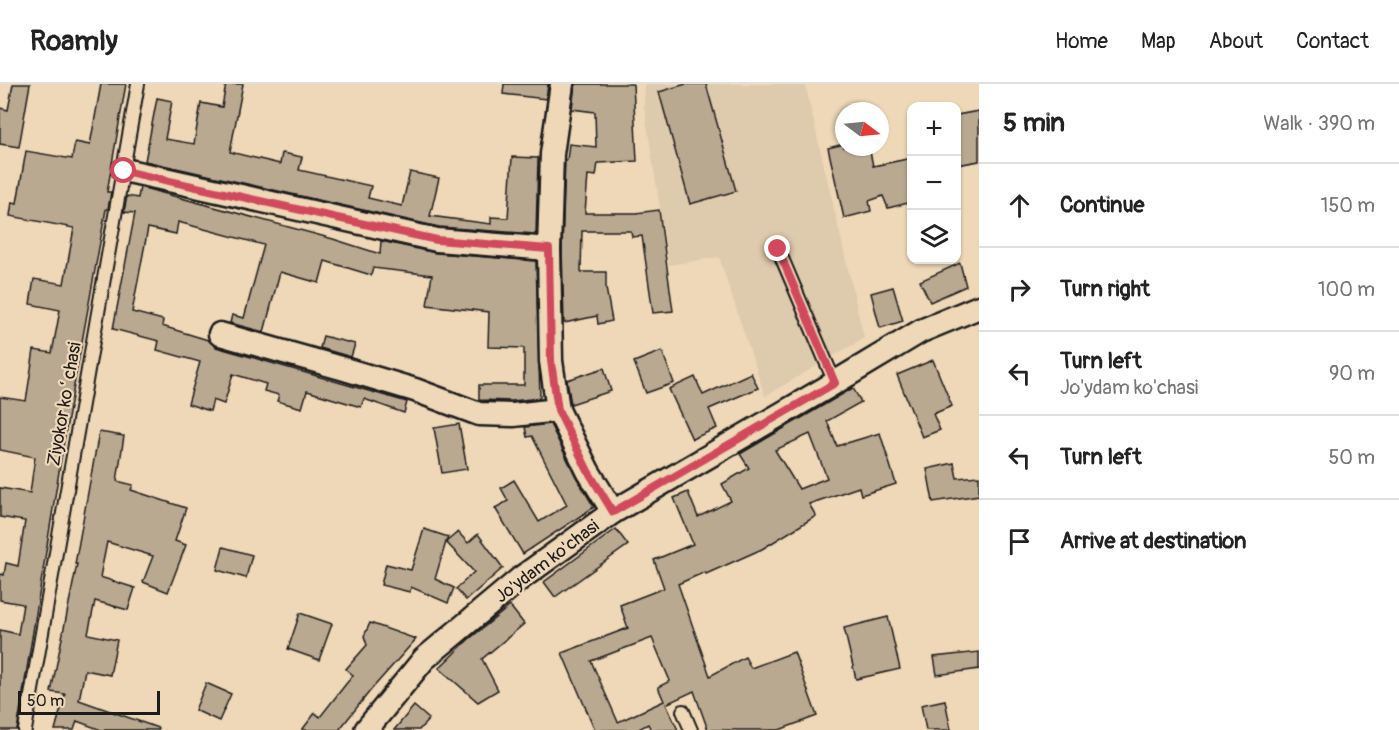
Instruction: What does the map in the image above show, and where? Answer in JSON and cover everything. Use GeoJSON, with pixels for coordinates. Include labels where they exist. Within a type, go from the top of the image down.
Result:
{"type":"FeatureCollection","features":[{"type":"Feature","properties":{"kind":"street"},"geometry":{"type":"LineString","coordinates":[[562,84],[552,154],[549,249],[551,361],[558,410],[588,471],[613,512]]}},
{"type":"Feature","properties":{"kind":"street"},"geometry":{"type":"LineString","coordinates":[[124,171],[437,240],[549,249]]}},
{"type":"Feature","properties":{"kind":"street","name":"Jo'ydam ko'chasi"},"geometry":{"type":"LineString","coordinates":[[366,730],[424,659],[521,578],[613,512],[921,331],[979,307]]}},
{"type":"Feature","properties":{"kind":"street"},"geometry":{"type":"LineString","coordinates":[[220,334],[415,390],[479,414],[513,415],[558,410]]}},
{"type":"Feature","properties":{"kind":"lane","name":"Ziyokor koʻchasi"},"geometry":{"type":"LineString","coordinates":[[25,730],[138,84]]}},
{"type":"Feature","properties":{"kind":"lane"},"geometry":{"type":"LineString","coordinates":[[778,249],[835,383]]}},
{"type":"Feature","properties":{"kind":"lane"},"geometry":{"type":"LineString","coordinates":[[683,711],[691,730]]}},
{"type":"Feature","properties":{"kind":"shaded area"},"geometry":{"type":"Polygon","coordinates":[[[645,84],[805,84],[864,338],[765,396],[719,257],[669,265],[644,106],[645,84]]]}},
{"type":"Feature","properties":{"kind":"building"},"geometry":{"type":"Polygon","coordinates":[[[13,84],[30,84],[19,147],[0,144],[0,108],[8,110],[13,84]]]}},
{"type":"Feature","properties":{"kind":"building"},"geometry":{"type":"Polygon","coordinates":[[[101,84],[126,84],[107,192],[111,192],[64,441],[17,730],[0,730],[0,630],[18,634],[23,604],[0,600],[0,574],[4,575],[6,563],[18,566],[25,521],[0,517],[0,488],[30,493],[35,457],[0,450],[0,397],[26,401],[34,350],[52,353],[60,310],[30,304],[34,279],[64,284],[74,228],[10,216],[12,202],[17,203],[26,151],[72,159],[75,142],[90,145],[101,84]]]}},
{"type":"Feature","properties":{"kind":"building"},"geometry":{"type":"Polygon","coordinates":[[[226,84],[243,84],[230,152],[280,164],[282,153],[302,157],[299,170],[371,186],[368,198],[402,206],[410,172],[439,178],[430,216],[491,224],[491,217],[508,218],[512,157],[538,158],[536,234],[439,227],[145,161],[157,98],[172,101],[165,139],[194,144],[201,103],[222,107],[226,84]]]}},
{"type":"Feature","properties":{"kind":"building"},"geometry":{"type":"Polygon","coordinates":[[[504,84],[548,84],[546,99],[503,94],[504,84]]]}},
{"type":"Feature","properties":{"kind":"building"},"geometry":{"type":"Polygon","coordinates":[[[575,84],[633,84],[637,161],[598,163],[596,176],[588,175],[585,213],[636,213],[659,210],[673,311],[653,313],[642,236],[632,237],[631,231],[582,231],[581,272],[606,272],[606,288],[612,321],[598,324],[597,316],[564,323],[562,249],[565,160],[567,160],[569,144],[596,147],[595,112],[572,109],[575,84]]]}},
{"type":"Feature","properties":{"kind":"building"},"geometry":{"type":"Polygon","coordinates":[[[686,84],[706,84],[736,191],[690,204],[659,92],[686,84]]]}},
{"type":"Feature","properties":{"kind":"building"},"geometry":{"type":"Polygon","coordinates":[[[979,111],[979,161],[961,164],[961,114],[979,111]]]}},
{"type":"Feature","properties":{"kind":"building"},"geometry":{"type":"Polygon","coordinates":[[[835,146],[835,156],[871,156],[873,166],[907,159],[907,203],[888,208],[883,196],[869,201],[871,211],[844,218],[828,148],[835,146]]]}},
{"type":"Feature","properties":{"kind":"building"},"geometry":{"type":"Polygon","coordinates":[[[140,187],[333,239],[380,254],[381,241],[436,253],[536,261],[540,398],[512,401],[479,400],[479,385],[524,385],[524,348],[488,347],[489,312],[427,305],[432,275],[373,268],[371,275],[325,261],[319,283],[280,272],[264,332],[230,323],[232,315],[244,318],[264,245],[178,222],[176,234],[148,228],[132,312],[163,320],[162,326],[208,340],[216,347],[407,402],[404,413],[364,399],[361,407],[307,391],[302,408],[277,401],[279,395],[264,391],[266,384],[233,374],[224,404],[213,400],[210,411],[188,404],[200,362],[157,350],[159,341],[113,329],[135,213],[124,212],[127,196],[138,198],[140,187]]]}},
{"type":"Feature","properties":{"kind":"building"},"geometry":{"type":"Polygon","coordinates":[[[960,264],[966,286],[930,302],[920,281],[960,264]]]}},
{"type":"Feature","properties":{"kind":"building"},"geometry":{"type":"Polygon","coordinates":[[[893,287],[903,321],[880,328],[871,293],[893,287]]]}},
{"type":"Feature","properties":{"kind":"building"},"geometry":{"type":"Polygon","coordinates":[[[323,336],[355,344],[351,357],[320,348],[323,336]]]}},
{"type":"Feature","properties":{"kind":"building"},"geometry":{"type":"Polygon","coordinates":[[[662,351],[674,383],[646,393],[634,362],[662,351]]]}},
{"type":"Feature","properties":{"kind":"building"},"geometry":{"type":"Polygon","coordinates":[[[933,360],[952,406],[933,414],[940,430],[922,437],[897,375],[933,360]]]}},
{"type":"Feature","properties":{"kind":"building"},"geometry":{"type":"Polygon","coordinates":[[[604,368],[611,391],[571,404],[567,380],[604,368]]]}},
{"type":"Feature","properties":{"kind":"building"},"geometry":{"type":"Polygon","coordinates":[[[751,373],[758,388],[709,409],[717,428],[692,439],[669,389],[695,377],[703,395],[751,373]]]}},
{"type":"Feature","properties":{"kind":"building"},"geometry":{"type":"Polygon","coordinates":[[[853,388],[861,402],[827,421],[837,446],[880,433],[896,484],[861,495],[859,487],[809,504],[816,516],[762,549],[678,584],[710,676],[745,657],[751,668],[794,652],[817,716],[779,730],[708,730],[694,691],[666,704],[678,730],[651,730],[648,724],[637,730],[595,730],[562,653],[628,628],[620,605],[664,588],[654,560],[693,544],[674,498],[688,492],[698,517],[731,501],[722,484],[749,468],[740,454],[853,388]],[[810,434],[775,450],[799,489],[827,478],[810,434]],[[652,638],[591,661],[618,722],[664,701],[658,687],[670,681],[652,638]]]}},
{"type":"Feature","properties":{"kind":"building"},"geometry":{"type":"Polygon","coordinates":[[[459,424],[467,469],[442,473],[434,428],[459,424]]]}},
{"type":"Feature","properties":{"kind":"building"},"geometry":{"type":"Polygon","coordinates":[[[550,424],[576,477],[594,507],[523,554],[495,508],[508,501],[501,488],[514,480],[539,522],[567,505],[532,436],[527,437],[525,427],[550,424]]]}},
{"type":"Feature","properties":{"kind":"building"},"geometry":{"type":"Polygon","coordinates":[[[99,432],[124,436],[117,481],[133,485],[131,490],[186,508],[175,541],[186,545],[168,592],[143,582],[153,556],[107,542],[100,577],[135,588],[128,610],[95,601],[88,634],[117,640],[110,675],[85,670],[79,700],[158,728],[158,730],[101,730],[77,721],[74,730],[55,730],[65,694],[51,692],[77,564],[75,564],[99,432]]]}},
{"type":"Feature","properties":{"kind":"building"},"geometry":{"type":"Polygon","coordinates":[[[954,463],[957,478],[979,476],[979,495],[933,502],[927,469],[954,463]]]}},
{"type":"Feature","properties":{"kind":"building"},"geometry":{"type":"Polygon","coordinates":[[[424,529],[448,537],[435,579],[454,588],[448,603],[411,587],[410,592],[381,585],[386,564],[411,570],[424,529]]]}},
{"type":"Feature","properties":{"kind":"building"},"geometry":{"type":"Polygon","coordinates":[[[616,529],[628,545],[555,597],[544,582],[616,529]]]}},
{"type":"Feature","properties":{"kind":"building"},"geometry":{"type":"Polygon","coordinates":[[[458,532],[468,543],[478,534],[503,568],[466,600],[456,589],[474,572],[446,542],[458,532]]]}},
{"type":"Feature","properties":{"kind":"building"},"geometry":{"type":"Polygon","coordinates":[[[223,547],[252,555],[246,578],[217,570],[223,547]]]}},
{"type":"Feature","properties":{"kind":"building"},"geometry":{"type":"Polygon","coordinates":[[[510,606],[524,624],[482,659],[498,690],[478,702],[439,668],[468,640],[510,606]]]}},
{"type":"Feature","properties":{"kind":"building"},"geometry":{"type":"Polygon","coordinates":[[[300,613],[332,624],[319,660],[288,649],[300,613]]]}},
{"type":"Feature","properties":{"kind":"building"},"geometry":{"type":"Polygon","coordinates":[[[888,617],[900,669],[856,679],[844,628],[888,617]]]}},
{"type":"Feature","properties":{"kind":"building"},"geometry":{"type":"Polygon","coordinates":[[[370,623],[416,639],[339,730],[302,730],[315,713],[320,717],[353,675],[346,669],[367,645],[364,636],[370,623]]]}},
{"type":"Feature","properties":{"kind":"building"},"geometry":{"type":"Polygon","coordinates":[[[979,652],[979,669],[937,675],[934,657],[979,652]]]}},
{"type":"Feature","properties":{"kind":"building"},"geometry":{"type":"Polygon","coordinates":[[[206,683],[231,694],[219,721],[195,710],[206,683]]]}},
{"type":"Feature","properties":{"kind":"building"},"geometry":{"type":"Polygon","coordinates":[[[945,700],[951,730],[926,730],[921,705],[945,700]]]}},
{"type":"Feature","properties":{"kind":"building"},"geometry":{"type":"Polygon","coordinates":[[[414,706],[429,719],[419,730],[394,730],[414,706]]]}},
{"type":"Feature","properties":{"kind":"route"},"geometry":{"type":"LineString","coordinates":[[124,171],[437,240],[549,249],[551,361],[558,410],[588,471],[613,512],[835,383],[778,249]]}}]}
